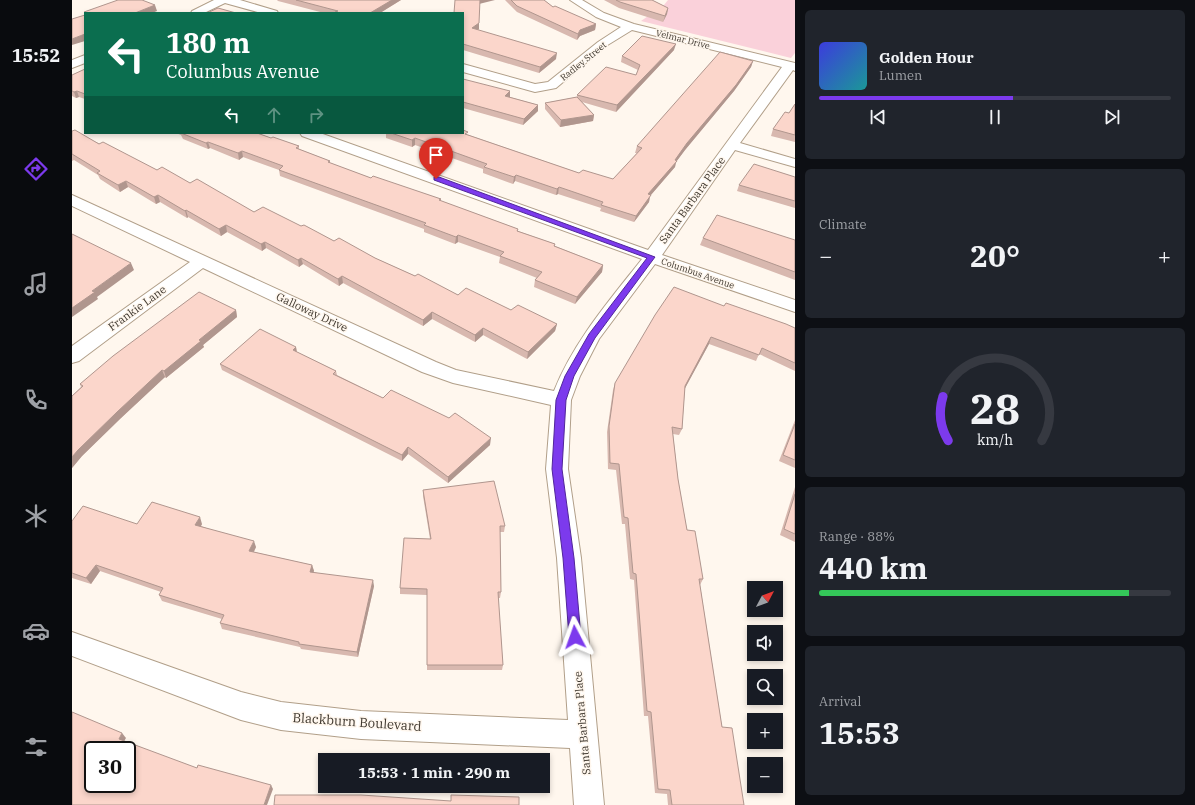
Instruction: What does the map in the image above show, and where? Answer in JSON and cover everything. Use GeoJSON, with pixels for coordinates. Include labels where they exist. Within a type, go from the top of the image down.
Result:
{"type":"FeatureCollection","features":[{"type":"Feature","properties":{"kind":"street"},"geometry":{"type":"LineString","coordinates":[[198,12],[222,0]]}},
{"type":"Feature","properties":{"kind":"street"},"geometry":{"type":"LineString","coordinates":[[228,0],[270,12]]}},
{"type":"Feature","properties":{"kind":"street","name":"Velmar Drive"},"geometry":{"type":"LineString","coordinates":[[575,0],[600,15],[630,26],[792,66]]}},
{"type":"Feature","properties":{"kind":"street","name":"Radley Street"},"geometry":{"type":"LineString","coordinates":[[464,68],[535,88],[552,86],[602,44],[630,26]]}},
{"type":"Feature","properties":{"kind":"street"},"geometry":{"type":"LineString","coordinates":[[72,64],[84,59]]}},
{"type":"Feature","properties":{"kind":"street","name":"Santa Barbara Place"},"geometry":{"type":"LineString","coordinates":[[589,805],[569,558],[557,469],[561,400],[570,376],[592,336],[792,66]]}},
{"type":"Feature","properties":{"kind":"street","name":"Columbus Avenue"},"geometry":{"type":"LineString","coordinates":[[310,134],[652,257],[795,306]]}},
{"type":"Feature","properties":{"kind":"street"},"geometry":{"type":"LineString","coordinates":[[732,145],[795,163]]}},
{"type":"Feature","properties":{"kind":"street","name":"Galloway Drive"},"geometry":{"type":"LineString","coordinates":[[72,200],[429,367],[453,376],[561,400]]}},
{"type":"Feature","properties":{"kind":"street","name":"Frankie Lane"},"geometry":{"type":"LineString","coordinates":[[72,356],[202,261]]}},
{"type":"Feature","properties":{"kind":"street","name":"Blackburn Boulevard"},"geometry":{"type":"LineString","coordinates":[[72,644],[241,706],[280,716],[361,725],[583,735]]}},
{"type":"Feature","properties":{"kind":"shaded area"},"geometry":{"type":"Polygon","coordinates":[[[668,0],[795,0],[795,53],[791,58],[641,21],[664,5],[668,0]]]}},
{"type":"Feature","properties":{"kind":"building"},"geometry":{"type":"Polygon","coordinates":[[[118,0],[142,0],[155,5],[138,12],[84,12],[118,0]]]}},
{"type":"Feature","properties":{"kind":"building"},"geometry":{"type":"Polygon","coordinates":[[[296,0],[392,0],[372,12],[335,12],[338,11],[296,0]]]}},
{"type":"Feature","properties":{"kind":"building"},"geometry":{"type":"Polygon","coordinates":[[[455,0],[480,0],[479,23],[472,28],[557,53],[540,67],[464,44],[464,12],[454,12],[455,0]]]}},
{"type":"Feature","properties":{"kind":"building"},"geometry":{"type":"Polygon","coordinates":[[[511,0],[544,0],[553,7],[555,6],[596,24],[580,30],[578,34],[517,6],[511,0]]]}},
{"type":"Feature","properties":{"kind":"building"},"geometry":{"type":"Polygon","coordinates":[[[616,0],[652,0],[668,8],[665,16],[616,0]]]}},
{"type":"Feature","properties":{"kind":"building"},"geometry":{"type":"Polygon","coordinates":[[[218,8],[232,12],[209,12],[218,8]]]}},
{"type":"Feature","properties":{"kind":"building"},"geometry":{"type":"Polygon","coordinates":[[[84,15],[84,34],[72,39],[72,19],[84,15]]]}},
{"type":"Feature","properties":{"kind":"building"},"geometry":{"type":"Polygon","coordinates":[[[642,36],[676,44],[617,105],[577,95],[606,67],[636,75],[640,65],[622,56],[642,36]]]}},
{"type":"Feature","properties":{"kind":"building"},"geometry":{"type":"Polygon","coordinates":[[[720,52],[753,61],[736,85],[687,143],[675,160],[677,161],[648,194],[651,195],[636,216],[601,205],[603,202],[559,187],[557,189],[516,175],[514,177],[484,167],[487,164],[415,138],[412,140],[394,134],[464,134],[464,130],[468,132],[465,134],[579,173],[583,170],[613,179],[642,148],[637,146],[720,52]]]}},
{"type":"Feature","properties":{"kind":"building"},"geometry":{"type":"Polygon","coordinates":[[[84,69],[84,94],[72,91],[72,75],[84,69]]]}},
{"type":"Feature","properties":{"kind":"building"},"geometry":{"type":"Polygon","coordinates":[[[464,79],[510,91],[505,96],[538,105],[524,119],[464,102],[464,79]]]}},
{"type":"Feature","properties":{"kind":"building"},"geometry":{"type":"Polygon","coordinates":[[[577,97],[594,115],[561,120],[545,103],[577,97]]]}},
{"type":"Feature","properties":{"kind":"building"},"geometry":{"type":"Polygon","coordinates":[[[795,104],[795,135],[773,129],[785,112],[789,113],[795,104]]]}},
{"type":"Feature","properties":{"kind":"building"},"geometry":{"type":"Polygon","coordinates":[[[75,130],[99,144],[103,142],[157,170],[162,167],[190,183],[197,179],[254,212],[263,207],[301,226],[304,225],[334,241],[339,238],[375,258],[415,276],[418,274],[458,295],[466,288],[511,310],[518,305],[557,324],[528,352],[483,328],[475,335],[432,312],[423,320],[342,276],[338,279],[301,258],[298,260],[265,242],[261,244],[226,225],[219,229],[158,195],[154,197],[126,181],[118,185],[97,173],[100,171],[72,154],[72,131],[75,130]]]}},
{"type":"Feature","properties":{"kind":"building"},"geometry":{"type":"Polygon","coordinates":[[[184,134],[260,134],[271,138],[273,137],[299,146],[296,148],[330,161],[328,162],[371,178],[373,176],[441,199],[439,200],[518,229],[517,231],[555,244],[554,246],[603,265],[577,297],[535,280],[542,272],[500,256],[504,252],[458,235],[456,237],[424,225],[426,223],[279,170],[283,166],[242,151],[238,153],[208,142],[206,143],[184,134]]]}},
{"type":"Feature","properties":{"kind":"building"},"geometry":{"type":"Polygon","coordinates":[[[754,164],[795,177],[795,201],[739,185],[754,164]]]}},
{"type":"Feature","properties":{"kind":"building"},"geometry":{"type":"Polygon","coordinates":[[[717,215],[795,240],[795,272],[703,238],[717,215]]]}},
{"type":"Feature","properties":{"kind":"building"},"geometry":{"type":"Polygon","coordinates":[[[72,234],[131,263],[92,291],[95,292],[72,308],[72,234]]]}},
{"type":"Feature","properties":{"kind":"building"},"geometry":{"type":"Polygon","coordinates":[[[674,287],[724,306],[726,303],[795,328],[795,363],[762,348],[759,355],[711,337],[685,386],[682,429],[672,427],[678,479],[687,530],[695,531],[703,579],[699,579],[722,727],[732,728],[744,805],[672,805],[670,790],[658,789],[651,712],[647,711],[636,574],[633,573],[628,518],[624,517],[619,464],[610,463],[609,426],[615,383],[655,315],[674,287]]]}},
{"type":"Feature","properties":{"kind":"building"},"geometry":{"type":"Polygon","coordinates":[[[199,292],[236,310],[164,371],[162,370],[72,457],[72,396],[83,386],[80,384],[113,356],[199,292]]]}},
{"type":"Feature","properties":{"kind":"building"},"geometry":{"type":"Polygon","coordinates":[[[260,329],[296,347],[293,350],[336,371],[333,374],[383,398],[391,390],[449,418],[455,413],[491,438],[448,477],[408,447],[402,455],[220,364],[260,329]]]}},
{"type":"Feature","properties":{"kind":"building"},"geometry":{"type":"Polygon","coordinates":[[[795,424],[795,460],[783,455],[795,424]]]}},
{"type":"Feature","properties":{"kind":"building"},"geometry":{"type":"Polygon","coordinates":[[[494,481],[505,526],[500,526],[501,592],[498,592],[503,665],[427,665],[427,589],[400,588],[404,538],[431,539],[423,490],[494,481]]]}},
{"type":"Feature","properties":{"kind":"building"},"geometry":{"type":"Polygon","coordinates":[[[795,494],[795,534],[784,529],[795,494]]]}},
{"type":"Feature","properties":{"kind":"building"},"geometry":{"type":"Polygon","coordinates":[[[152,502],[200,517],[195,525],[254,541],[249,551],[312,565],[310,572],[373,580],[357,652],[299,644],[299,642],[220,623],[224,615],[159,595],[163,588],[96,565],[86,578],[72,573],[72,521],[83,506],[137,524],[152,502]]]}},
{"type":"Feature","properties":{"kind":"building"},"geometry":{"type":"Polygon","coordinates":[[[72,712],[122,733],[119,739],[124,741],[84,741],[84,793],[136,793],[136,745],[197,768],[198,765],[271,785],[264,805],[72,805],[72,712]]]}},
{"type":"Feature","properties":{"kind":"building"},"geometry":{"type":"Polygon","coordinates":[[[275,795],[361,795],[451,801],[451,795],[519,797],[519,805],[274,805],[275,795]]]}},
{"type":"Feature","properties":{"kind":"route"},"geometry":{"type":"LineString","coordinates":[[436,179],[652,257],[592,336],[570,376],[561,400],[557,469],[569,558],[575,637]]}}]}
